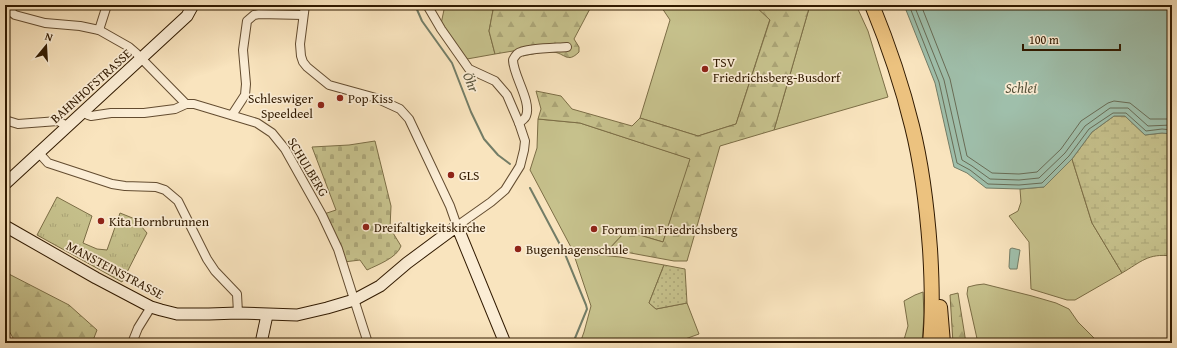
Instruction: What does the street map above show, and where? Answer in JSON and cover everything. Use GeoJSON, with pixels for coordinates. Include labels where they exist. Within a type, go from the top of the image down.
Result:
{"type":"FeatureCollection","features":[{"type":"Feature","properties":{"kind":"highway"},"geometry":{"type":"LineString","coordinates":[[872,5],[893,61],[912,127],[927,216],[932,288],[937,317]]}},
{"type":"Feature","properties":{"kind":"highway"},"geometry":{"type":"LineString","coordinates":[[879,5],[890,31],[912,100],[928,170],[934,216],[937,341]]}},
{"type":"Feature","properties":{"kind":"street"},"geometry":{"type":"LineString","coordinates":[[99,30],[107,5]]}},
{"type":"Feature","properties":{"kind":"street","name":"BAHNHOFSTRASSE"},"geometry":{"type":"LineString","coordinates":[[5,184],[187,16],[193,5]]}},
{"type":"Feature","properties":{"kind":"street"},"geometry":{"type":"LineString","coordinates":[[305,5],[300,44],[303,62],[317,77],[329,85],[376,98],[400,109],[413,125],[450,206],[505,343]]}},
{"type":"Feature","properties":{"kind":"street"},"geometry":{"type":"LineString","coordinates":[[427,5],[469,69],[495,81],[507,95],[525,141],[522,160],[517,172],[505,190],[492,202],[457,226]]}},
{"type":"Feature","properties":{"kind":"street"},"geometry":{"type":"LineString","coordinates":[[5,7],[14,15],[45,23],[80,26],[99,30],[129,47],[186,104],[175,109],[144,113],[111,113],[88,116],[83,112]]}},
{"type":"Feature","properties":{"kind":"street"},"geometry":{"type":"LineString","coordinates":[[232,115],[245,95],[246,84],[243,50],[247,21],[254,15],[259,14],[303,15]]}},
{"type":"Feature","properties":{"kind":"street"},"geometry":{"type":"LineString","coordinates":[[519,123],[525,118],[528,110],[513,65],[513,60],[516,55],[521,52],[536,49],[567,47]]}},
{"type":"Feature","properties":{"kind":"street","name":"SCHULBERG"},"geometry":{"type":"LineString","coordinates":[[186,104],[199,105],[257,123],[272,133],[285,150],[324,218],[338,250],[368,343]]}},
{"type":"Feature","properties":{"kind":"street"},"geometry":{"type":"LineString","coordinates":[[5,120],[18,124],[58,121],[67,126]]}},
{"type":"Feature","properties":{"kind":"street"},"geometry":{"type":"LineString","coordinates":[[39,153],[48,163],[112,184],[156,187],[166,190],[178,201],[207,259],[215,271],[237,294],[238,313]]}},
{"type":"Feature","properties":{"kind":"street","name":"MANSTEINSTRASSE"},"geometry":{"type":"LineString","coordinates":[[5,226],[151,307],[177,314],[238,313],[297,315],[354,300],[380,286],[457,226]]}},
{"type":"Feature","properties":{"kind":"street"},"geometry":{"type":"LineString","coordinates":[[132,343],[138,328],[151,307]]}},
{"type":"Feature","properties":{"kind":"street"},"geometry":{"type":"LineString","coordinates":[[261,343],[267,315]]}},
{"type":"Feature","properties":{"kind":"green space"},"geometry":{"type":"Polygon","coordinates":[[[445,5],[494,5],[489,31],[495,54],[467,59],[441,24],[445,5]]]}},
{"type":"Feature","properties":{"kind":"green space"},"geometry":{"type":"Polygon","coordinates":[[[494,5],[592,5],[574,39],[579,47],[579,52],[569,58],[557,53],[549,52],[523,56],[519,50],[495,54],[489,31],[494,5]]]}},
{"type":"Feature","properties":{"kind":"green space","name":"TSV Friedrichsberg-Busdorf"},"geometry":{"type":"Polygon","coordinates":[[[660,5],[754,5],[770,19],[736,124],[698,136],[640,118],[670,20],[660,5]]]}},
{"type":"Feature","properties":{"kind":"green space"},"geometry":{"type":"Polygon","coordinates":[[[754,5],[810,5],[774,130],[720,146],[687,261],[674,261],[609,249],[626,231],[663,242],[690,159],[580,123],[538,119],[541,109],[536,91],[561,96],[572,109],[632,126],[640,118],[698,136],[736,124],[770,20],[754,5]]]}},
{"type":"Feature","properties":{"kind":"green space"},"geometry":{"type":"Polygon","coordinates":[[[810,5],[856,5],[868,31],[888,97],[774,130],[810,5]]]}},
{"type":"Feature","properties":{"kind":"green space"},"geometry":{"type":"Polygon","coordinates":[[[1114,116],[1125,116],[1145,135],[1162,133],[1172,134],[1172,258],[1171,256],[1163,255],[1150,257],[1122,273],[1092,223],[1072,159],[1092,132],[1114,116]]]}},
{"type":"Feature","properties":{"kind":"green space"},"geometry":{"type":"Polygon","coordinates":[[[538,119],[580,123],[691,159],[663,242],[626,231],[609,249],[573,251],[530,170],[537,148],[538,119]]]}},
{"type":"Feature","properties":{"kind":"green space"},"geometry":{"type":"Polygon","coordinates":[[[375,141],[391,206],[390,228],[401,246],[391,258],[367,270],[360,260],[344,262],[324,214],[336,210],[312,147],[349,145],[375,141]]]}},
{"type":"Feature","properties":{"kind":"green space"},"geometry":{"type":"Polygon","coordinates":[[[1072,159],[1092,223],[1122,273],[1075,300],[1067,300],[1031,289],[1029,242],[1009,216],[1018,211],[1021,202],[1020,189],[1044,187],[1072,159]]]}},
{"type":"Feature","properties":{"kind":"green space"},"geometry":{"type":"Polygon","coordinates":[[[57,197],[92,216],[83,243],[97,249],[107,250],[120,213],[135,219],[147,233],[122,282],[37,235],[57,197]]]}},
{"type":"Feature","properties":{"kind":"green space"},"geometry":{"type":"Polygon","coordinates":[[[591,254],[620,257],[664,265],[649,303],[656,309],[687,303],[699,334],[674,343],[580,343],[591,306],[574,255],[591,254]]]}},
{"type":"Feature","properties":{"kind":"green space"},"geometry":{"type":"Polygon","coordinates":[[[664,265],[685,269],[687,303],[656,309],[649,303],[664,265]]]}},
{"type":"Feature","properties":{"kind":"green space"},"geometry":{"type":"Polygon","coordinates":[[[5,272],[69,305],[97,330],[92,343],[16,343],[5,324],[5,272]]]}},
{"type":"Feature","properties":{"kind":"green space"},"geometry":{"type":"Polygon","coordinates":[[[984,284],[1056,303],[1069,309],[1078,322],[1099,343],[978,343],[967,294],[968,287],[984,284]]]}},
{"type":"Feature","properties":{"kind":"green space"},"geometry":{"type":"Polygon","coordinates":[[[923,292],[924,315],[922,343],[903,343],[908,326],[904,301],[923,292]]]}},
{"type":"Feature","properties":{"kind":"green space"},"geometry":{"type":"Polygon","coordinates":[[[958,293],[966,343],[953,343],[950,295],[958,293]]]}},
{"type":"Feature","properties":{"kind":"water","name":"Schlei"},"geometry":{"type":"Polygon","coordinates":[[[904,5],[1172,5],[1172,134],[1162,133],[1145,135],[1125,116],[1114,116],[1092,132],[1072,159],[1044,187],[1020,189],[986,188],[967,173],[954,167],[935,83],[904,5]]]}},
{"type":"Feature","properties":{"kind":"water"},"geometry":{"type":"Polygon","coordinates":[[[1010,249],[1020,250],[1017,269],[1010,269],[1009,267],[1010,249]]]}},
{"type":"Feature","properties":{"kind":"waterway","name":"Öhr"},"geometry":{"type":"LineString","coordinates":[[415,5],[422,21],[452,63],[471,112],[484,139],[498,155],[510,164]]}},
{"type":"Feature","properties":{"kind":"waterway","name":"Öhr"},"geometry":{"type":"LineString","coordinates":[[530,188],[565,254],[586,305],[587,309],[573,343]]}},
{"type":"Feature","properties":{"kind":"place","name":"TSV Friedrichsberg-Busdorf"},"geometry":{"type":"Point","coordinates":[705,69]}},
{"type":"Feature","properties":{"kind":"place","name":"Pop Kiss"},"geometry":{"type":"Point","coordinates":[340,98]}},
{"type":"Feature","properties":{"kind":"place","name":"Schleswiger Speeldeel"},"geometry":{"type":"Point","coordinates":[321,105]}},
{"type":"Feature","properties":{"kind":"place","name":"GLS"},"geometry":{"type":"Point","coordinates":[451,175]}},
{"type":"Feature","properties":{"kind":"place","name":"Kita Hornbrunnen"},"geometry":{"type":"Point","coordinates":[101,221]}},
{"type":"Feature","properties":{"kind":"place","name":"Dreifaltigkeitskirche"},"geometry":{"type":"Point","coordinates":[366,227]}},
{"type":"Feature","properties":{"kind":"place","name":"Forum im Friedrichsberg"},"geometry":{"type":"Point","coordinates":[594,229]}},
{"type":"Feature","properties":{"kind":"place","name":"Bugenhagenschule"},"geometry":{"type":"Point","coordinates":[518,249]}}]}
